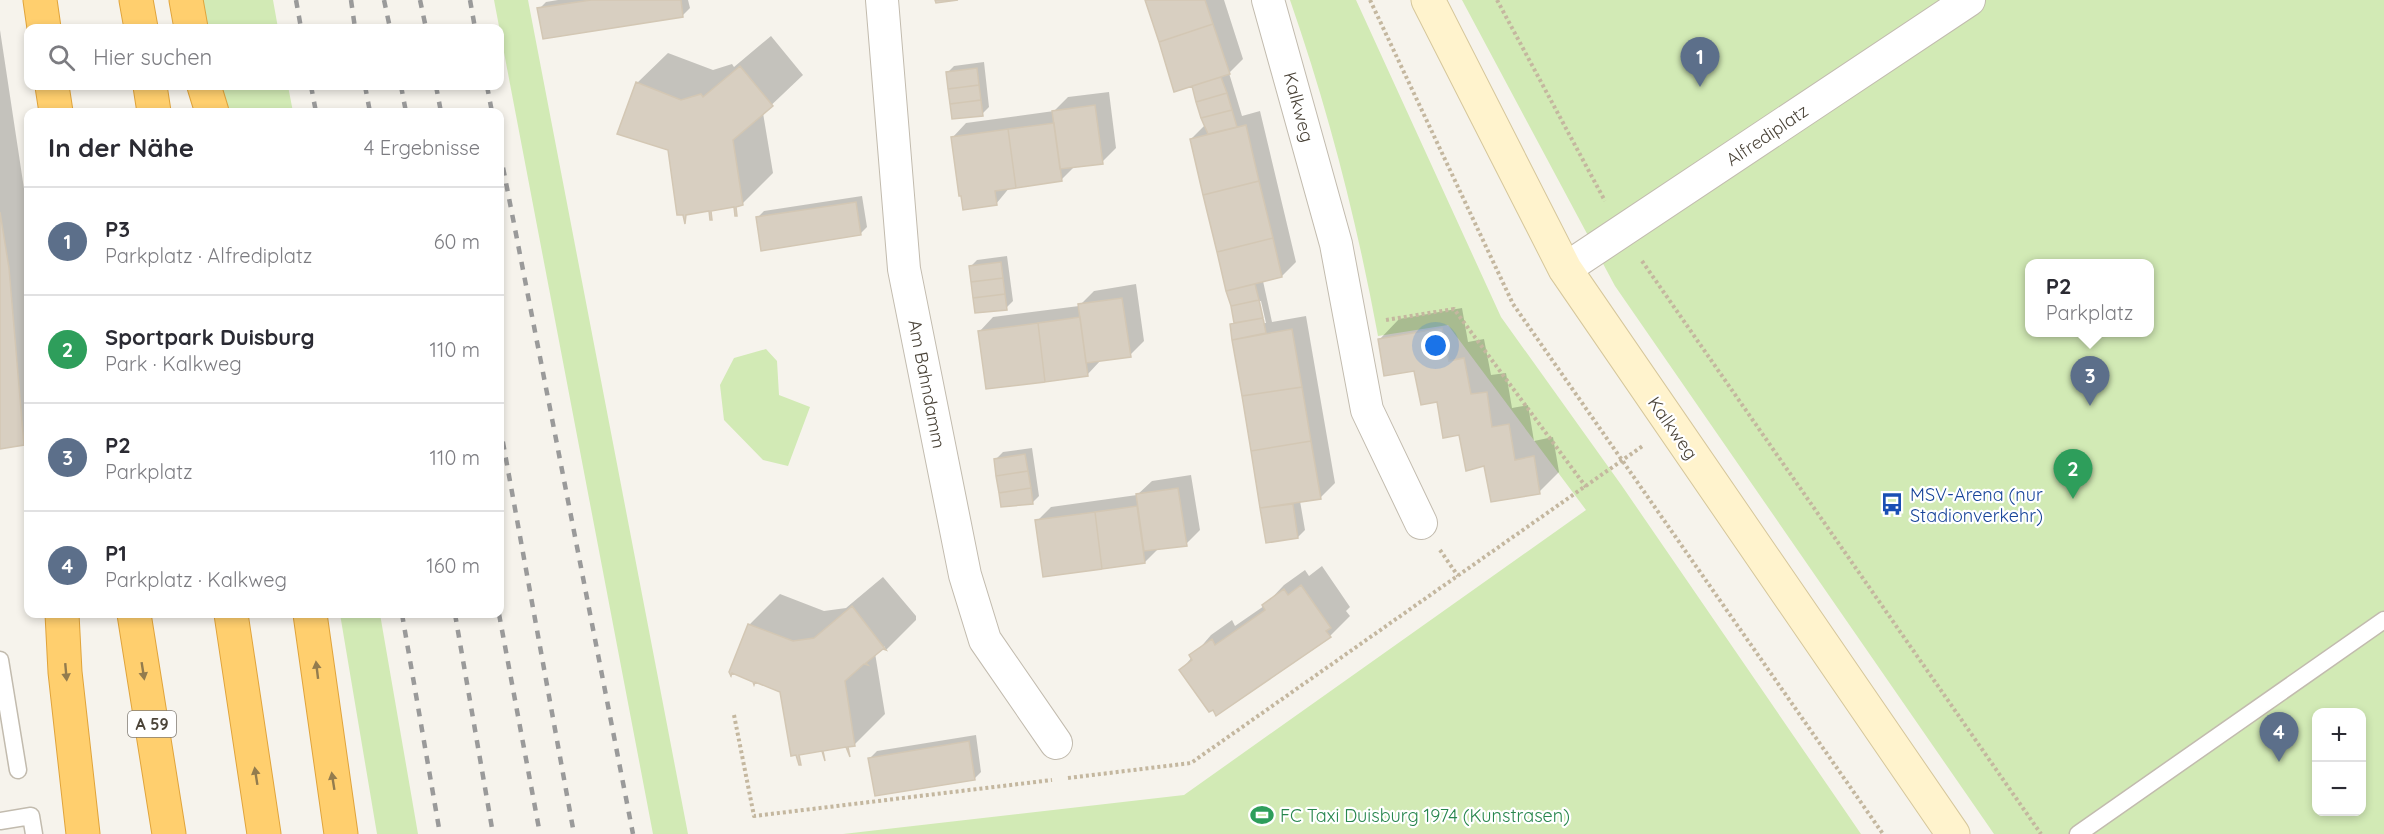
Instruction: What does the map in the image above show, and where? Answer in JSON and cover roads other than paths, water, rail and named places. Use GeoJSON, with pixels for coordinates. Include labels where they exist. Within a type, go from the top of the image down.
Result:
{"type":"FeatureCollection","features":[{"type":"Feature","properties":{"kind":"highway"},"geometry":{"type":"LineString","coordinates":[[40,0],[43,24]]}},
{"type":"Feature","properties":{"kind":"highway"},"geometry":{"type":"LineString","coordinates":[[136,0],[140,24]]}},
{"type":"Feature","properties":{"kind":"highway"},"geometry":{"type":"LineString","coordinates":[[186,0],[191,24]]}},
{"type":"Feature","properties":{"kind":"highway"},"geometry":{"type":"LineString","coordinates":[[53,90],[55,108]]}},
{"type":"Feature","properties":{"kind":"highway"},"geometry":{"type":"LineString","coordinates":[[151,90],[153,108]]}},
{"type":"Feature","properties":{"kind":"highway"},"geometry":{"type":"LineString","coordinates":[[205,90],[211,108]]}},
{"type":"Feature","properties":{"kind":"highway"},"geometry":{"type":"LineString","coordinates":[[62,618],[65,672],[83,834]]}},
{"type":"Feature","properties":{"kind":"highway","name":"A 59"},"geometry":{"type":"LineString","coordinates":[[135,618],[169,834]]}},
{"type":"Feature","properties":{"kind":"highway"},"geometry":{"type":"LineString","coordinates":[[232,618],[264,834]]}},
{"type":"Feature","properties":{"kind":"highway"},"geometry":{"type":"LineString","coordinates":[[310,618],[324,727],[341,834]]}},
{"type":"Feature","properties":{"kind":"street","name":"Am Bahndamm"},"geometry":{"type":"LineString","coordinates":[[882,0],[904,269],[965,575],[985,640],[1056,743]]}},
{"type":"Feature","properties":{"kind":"street","name":"Kalkweg"},"geometry":{"type":"LineString","coordinates":[[1268,0],[1336,244],[1366,410],[1421,523]]}},
{"type":"Feature","properties":{"kind":"street","name":"Kalkweg"},"geometry":{"type":"LineString","coordinates":[[1428,0],[1565,269],[1953,834]]}},
{"type":"Feature","properties":{"kind":"street","name":"Alfrediplatz"},"geometry":{"type":"LineString","coordinates":[[1565,269],[1969,0]]}},
{"type":"Feature","properties":{"kind":"lane"},"geometry":{"type":"LineString","coordinates":[[2078,834],[2384,620]]}},
{"type":"Feature","properties":{"kind":"lane"},"geometry":{"type":"LineString","coordinates":[[0,660],[18,770]]}},
{"type":"Feature","properties":{"kind":"lane"},"geometry":{"type":"LineString","coordinates":[[0,820],[31,816],[34,834]]}},
{"type":"Feature","properties":{"kind":"railway"},"geometry":{"type":"LineString","coordinates":[[296,0],[300,24]]}},
{"type":"Feature","properties":{"kind":"railway"},"geometry":{"type":"LineString","coordinates":[[351,0],[354,24]]}},
{"type":"Feature","properties":{"kind":"railway"},"geometry":{"type":"LineString","coordinates":[[384,0],[389,24]]}},
{"type":"Feature","properties":{"kind":"railway"},"geometry":{"type":"LineString","coordinates":[[420,0],[425,24]]}},
{"type":"Feature","properties":{"kind":"railway"},"geometry":{"type":"LineString","coordinates":[[470,0],[474,24]]}},
{"type":"Feature","properties":{"kind":"railway"},"geometry":{"type":"LineString","coordinates":[[312,90],[315,108]]}},
{"type":"Feature","properties":{"kind":"railway"},"geometry":{"type":"LineString","coordinates":[[366,90],[369,108]]}},
{"type":"Feature","properties":{"kind":"railway"},"geometry":{"type":"LineString","coordinates":[[402,90],[405,108]]}},
{"type":"Feature","properties":{"kind":"railway"},"geometry":{"type":"LineString","coordinates":[[437,90],[440,108]]}},
{"type":"Feature","properties":{"kind":"railway"},"geometry":{"type":"LineString","coordinates":[[488,90],[491,108]]}},
{"type":"Feature","properties":{"kind":"railway"},"geometry":{"type":"LineString","coordinates":[[504,173],[633,834]]}},
{"type":"Feature","properties":{"kind":"railway"},"geometry":{"type":"LineString","coordinates":[[504,448],[574,834]]}},
{"type":"Feature","properties":{"kind":"railway"},"geometry":{"type":"LineString","coordinates":[[403,618],[440,834]]}},
{"type":"Feature","properties":{"kind":"railway"},"geometry":{"type":"LineString","coordinates":[[456,618],[493,834]]}},
{"type":"Feature","properties":{"kind":"railway"},"geometry":{"type":"LineString","coordinates":[[500,618],[540,834]]}},
{"type":"Feature","properties":{"kind":"place","name":"P3"},"geometry":{"type":"Point","coordinates":[1700,87]}},
{"type":"Feature","properties":{"kind":"place","name":"P2"},"geometry":{"type":"Point","coordinates":[2090,406]}},
{"type":"Feature","properties":{"kind":"place","name":"Sportpark Duisburg"},"geometry":{"type":"Point","coordinates":[2073,499]}},
{"type":"Feature","properties":{"kind":"place","name":"MSV-Arena (nur Stadionverkehr)"},"geometry":{"type":"Point","coordinates":[1892,504]}},
{"type":"Feature","properties":{"kind":"place","name":"P1"},"geometry":{"type":"Point","coordinates":[2279,762]}},
{"type":"Feature","properties":{"kind":"place","name":"FC Taxi Duisburg 1974 (Kunstrasen)"},"geometry":{"type":"Point","coordinates":[1262,815]}}]}
